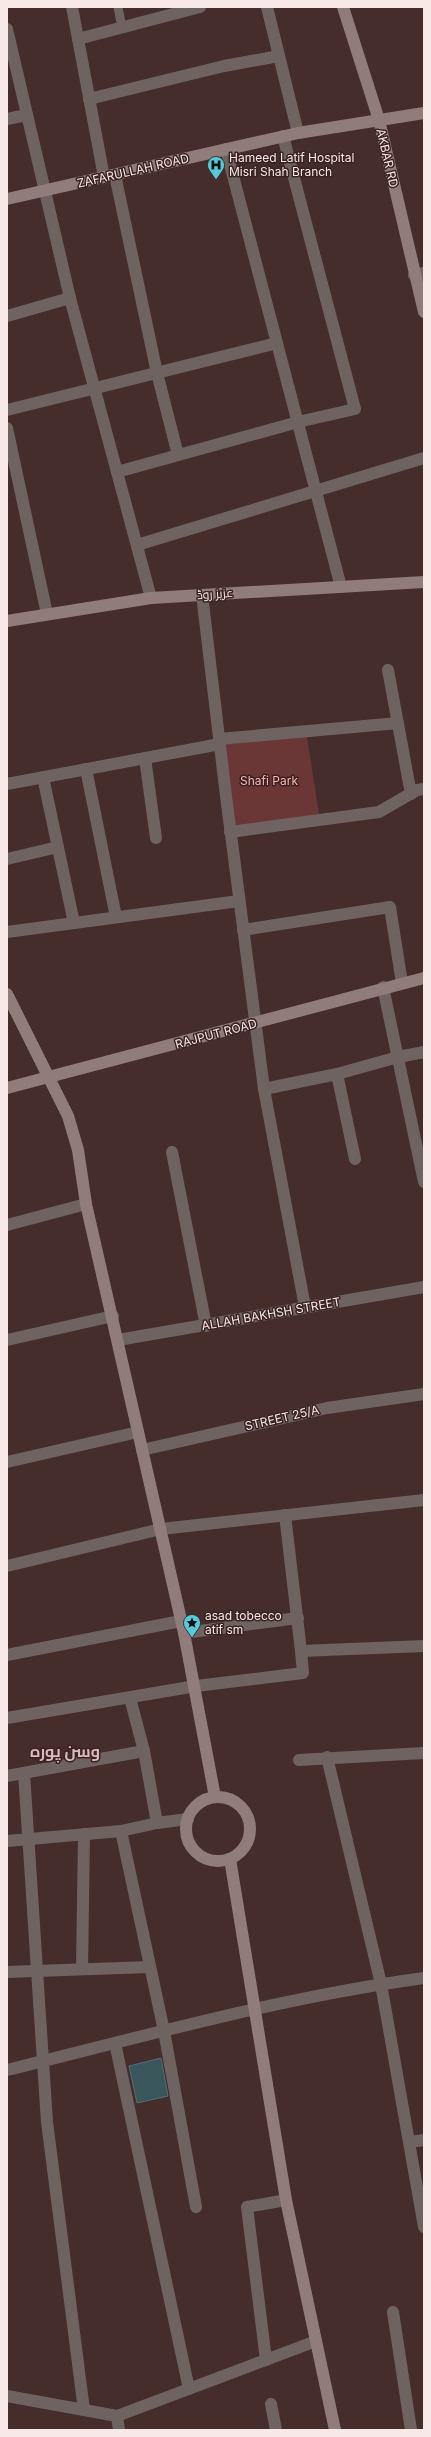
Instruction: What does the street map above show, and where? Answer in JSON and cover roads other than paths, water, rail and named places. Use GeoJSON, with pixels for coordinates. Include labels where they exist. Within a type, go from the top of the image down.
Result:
{"type":"FeatureCollection","features":[{"type":"Feature","properties":{"kind":"street"},"geometry":{"type":"LineString","coordinates":[[72,7],[89,98],[178,455]]}},
{"type":"Feature","properties":{"kind":"street"},"geometry":{"type":"LineString","coordinates":[[78,39],[200,7]]}},
{"type":"Feature","properties":{"kind":"street"},"geometry":{"type":"LineString","coordinates":[[267,7],[298,133]]}},
{"type":"Feature","properties":{"kind":"street","name":"AKBAR RD"},"geometry":{"type":"LineString","coordinates":[[343,7],[379,120],[419,274],[424,312]]}},
{"type":"Feature","properties":{"kind":"street"},"geometry":{"type":"LineString","coordinates":[[8,37],[70,298],[151,598]]}},
{"type":"Feature","properties":{"kind":"street"},"geometry":{"type":"LineString","coordinates":[[89,98],[224,66],[279,56]]}},
{"type":"Feature","properties":{"kind":"street","name":"ZAFARULLAH ROAD"},"geometry":{"type":"LineString","coordinates":[[7,199],[283,136],[424,113]]}},
{"type":"Feature","properties":{"kind":"street"},"geometry":{"type":"LineString","coordinates":[[7,119],[26,115]]}},
{"type":"Feature","properties":{"kind":"street"},"geometry":{"type":"LineString","coordinates":[[117,472],[298,422],[355,409],[283,136]]}},
{"type":"Feature","properties":{"kind":"street"},"geometry":{"type":"LineString","coordinates":[[226,149],[340,586]]}},
{"type":"Feature","properties":{"kind":"street"},"geometry":{"type":"LineString","coordinates":[[7,316],[70,298]]}},
{"type":"Feature","properties":{"kind":"street"},"geometry":{"type":"LineString","coordinates":[[7,410],[277,343]]}},
{"type":"Feature","properties":{"kind":"street"},"geometry":{"type":"LineString","coordinates":[[7,428],[47,614]]}},
{"type":"Feature","properties":{"kind":"street"},"geometry":{"type":"LineString","coordinates":[[137,545],[424,458]]}},
{"type":"Feature","properties":{"kind":"street","name":"عزیز روڈ"},"geometry":{"type":"LineString","coordinates":[[7,621],[151,598],[424,582]]}},
{"type":"Feature","properties":{"kind":"street"},"geometry":{"type":"LineString","coordinates":[[202,594],[230,832],[264,1089],[304,1307]]}},
{"type":"Feature","properties":{"kind":"street"},"geometry":{"type":"LineString","coordinates":[[388,670],[411,794]]}},
{"type":"Feature","properties":{"kind":"street"},"geometry":{"type":"LineString","coordinates":[[7,784],[220,742],[398,723]]}},
{"type":"Feature","properties":{"kind":"street"},"geometry":{"type":"LineString","coordinates":[[145,758],[156,838]]}},
{"type":"Feature","properties":{"kind":"street"},"geometry":{"type":"LineString","coordinates":[[86,769],[116,917]]}},
{"type":"Feature","properties":{"kind":"street"},"geometry":{"type":"LineString","coordinates":[[43,777],[74,923]]}},
{"type":"Feature","properties":{"kind":"street"},"geometry":{"type":"LineString","coordinates":[[230,832],[379,812],[411,794],[424,789]]}},
{"type":"Feature","properties":{"kind":"street"},"geometry":{"type":"LineString","coordinates":[[7,859],[58,847]]}},
{"type":"Feature","properties":{"kind":"street"},"geometry":{"type":"LineString","coordinates":[[7,932],[239,901]]}},
{"type":"Feature","properties":{"kind":"street"},"geometry":{"type":"LineString","coordinates":[[243,930],[390,907],[402,983]]}},
{"type":"Feature","properties":{"kind":"street","name":"RAJPUT ROAD"},"geometry":{"type":"LineString","coordinates":[[7,1088],[256,1023],[383,987],[424,978]]}},
{"type":"Feature","properties":{"kind":"street"},"geometry":{"type":"LineString","coordinates":[[383,987],[424,1182]]}},
{"type":"Feature","properties":{"kind":"street"},"geometry":{"type":"LineString","coordinates":[[7,994],[68,1116],[78,1150],[86,1204],[113,1316],[196,1686],[215,1797]]}},
{"type":"Feature","properties":{"kind":"street"},"geometry":{"type":"LineString","coordinates":[[264,1089],[337,1074],[398,1057],[424,1052]]}},
{"type":"Feature","properties":{"kind":"street"},"geometry":{"type":"LineString","coordinates":[[337,1074],[355,1159]]}},
{"type":"Feature","properties":{"kind":"street"},"geometry":{"type":"LineString","coordinates":[[172,1152],[206,1326]]}},
{"type":"Feature","properties":{"kind":"street"},"geometry":{"type":"LineString","coordinates":[[7,1224],[86,1204]]}},
{"type":"Feature","properties":{"kind":"street","name":"ALLAH BAKHSH STREET"},"geometry":{"type":"LineString","coordinates":[[118,1340],[206,1326],[304,1307],[424,1287]]}},
{"type":"Feature","properties":{"kind":"street"},"geometry":{"type":"LineString","coordinates":[[7,1340],[113,1316]]}},
{"type":"Feature","properties":{"kind":"street","name":"STREET 25/A"},"geometry":{"type":"LineString","coordinates":[[142,1450],[327,1408],[424,1394]]}},
{"type":"Feature","properties":{"kind":"street"},"geometry":{"type":"LineString","coordinates":[[7,1462],[138,1432]]}},
{"type":"Feature","properties":{"kind":"street"},"geometry":{"type":"LineString","coordinates":[[7,1566],[161,1529],[424,1500]]}},
{"type":"Feature","properties":{"kind":"street"},"geometry":{"type":"LineString","coordinates":[[7,1718],[196,1686],[303,1673],[286,1515]]}},
{"type":"Feature","properties":{"kind":"street"},"geometry":{"type":"LineString","coordinates":[[184,1633],[298,1618]]}},
{"type":"Feature","properties":{"kind":"street"},"geometry":{"type":"LineString","coordinates":[[7,1655],[181,1621]]}},
{"type":"Feature","properties":{"kind":"street"},"geometry":{"type":"LineString","coordinates":[[301,1651],[424,1646]]}},
{"type":"Feature","properties":{"kind":"street"},"geometry":{"type":"LineString","coordinates":[[130,1698],[144,1751],[157,1823]]}},
{"type":"Feature","properties":{"kind":"street"},"geometry":{"type":"LineString","coordinates":[[7,1776],[144,1751]]}},
{"type":"Feature","properties":{"kind":"street"},"geometry":{"type":"LineString","coordinates":[[299,1760],[327,1757],[424,1753]]}},
{"type":"Feature","properties":{"kind":"street"},"geometry":{"type":"LineString","coordinates":[[327,1757],[381,1984],[424,2227]]}},
{"type":"Feature","properties":{"kind":"street"},"geometry":{"type":"LineString","coordinates":[[24,1773],[45,2061],[47,2122],[84,2410]]}},
{"type":"Feature","properties":{"kind":"street"},"geometry":{"type":"LineString","coordinates":[[215,1797],[227,1798],[238,1804],[246,1813],[250,1824],[250,1837],[245,1848],[230,1859],[214,1861],[199,1855],[189,1843],[186,1835],[188,1820],[198,1804],[215,1797]]}},
{"type":"Feature","properties":{"kind":"street"},"geometry":{"type":"LineString","coordinates":[[7,1841],[121,1831],[157,1823],[188,1820]]}},
{"type":"Feature","properties":{"kind":"street"},"geometry":{"type":"LineString","coordinates":[[121,1831],[164,2031],[196,2207]]}},
{"type":"Feature","properties":{"kind":"street"},"geometry":{"type":"LineString","coordinates":[[82,1970],[84,1834]]}},
{"type":"Feature","properties":{"kind":"street"},"geometry":{"type":"LineString","coordinates":[[230,1859],[286,2200],[335,2430]]}},
{"type":"Feature","properties":{"kind":"street"},"geometry":{"type":"LineString","coordinates":[[7,1972],[150,1967]]}},
{"type":"Feature","properties":{"kind":"street"},"geometry":{"type":"LineString","coordinates":[[7,2070],[255,2009],[381,1984],[424,1978]]}},
{"type":"Feature","properties":{"kind":"street"},"geometry":{"type":"LineString","coordinates":[[115,2044],[189,2389]]}},
{"type":"Feature","properties":{"kind":"street"},"geometry":{"type":"LineString","coordinates":[[410,2142],[424,2140]]}},
{"type":"Feature","properties":{"kind":"street"},"geometry":{"type":"LineString","coordinates":[[266,2360],[247,2207],[286,2200]]}},
{"type":"Feature","properties":{"kind":"street"},"geometry":{"type":"LineString","coordinates":[[393,2312],[411,2430]]}},
{"type":"Feature","properties":{"kind":"street"},"geometry":{"type":"LineString","coordinates":[[7,2396],[117,2416],[316,2341]]}},
{"type":"Feature","properties":{"kind":"street"},"geometry":{"type":"LineString","coordinates":[[271,2404],[276,2430]]}},
{"type":"Feature","properties":{"kind":"street"},"geometry":{"type":"LineString","coordinates":[[117,2416],[119,2430]]}},
{"type":"Feature","properties":{"kind":"lane"},"geometry":{"type":"LineString","coordinates":[[118,7],[122,28]]}},
{"type":"Feature","properties":{"kind":"place","name":"Hameed Latif Hospital Misri Shah Branch"},"geometry":{"type":"Point","coordinates":[216,180]}},
{"type":"Feature","properties":{"kind":"place","name":"asad tobecco atif sm"},"geometry":{"type":"Point","coordinates":[192,1638]}},
{"type":"Feature","properties":{"kind":"district","name":"وسن پورہ"},"geometry":{"type":"Point","coordinates":[65,1751]}},
{"type":"Feature","properties":{"kind":"park label","name":"Shafi Park"},"geometry":{"type":"Point","coordinates":[269,781]}}]}
